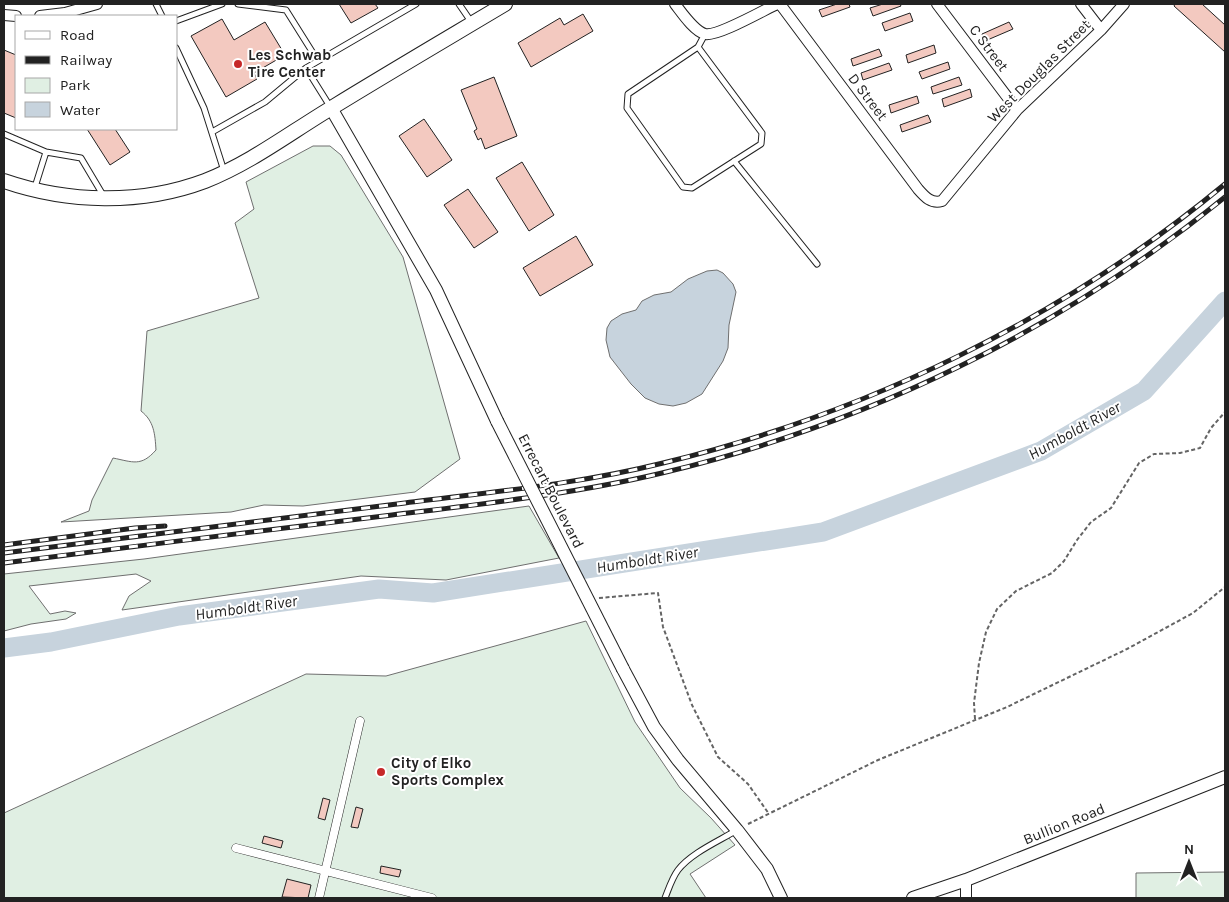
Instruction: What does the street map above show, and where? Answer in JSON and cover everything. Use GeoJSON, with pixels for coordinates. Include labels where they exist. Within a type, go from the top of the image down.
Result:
{"type":"FeatureCollection","features":[{"type":"Feature","properties":{"kind":"main road"},"geometry":{"type":"LineString","coordinates":[[4,181],[34,191],[70,196],[132,198],[166,192],[204,181],[225,172],[261,152],[505,4]]}},
{"type":"Feature","properties":{"kind":"street"},"geometry":{"type":"LineString","coordinates":[[49,15],[66,13],[97,4]]}},
{"type":"Feature","properties":{"kind":"street"},"geometry":{"type":"LineString","coordinates":[[675,4],[692,25],[705,34],[714,34],[778,4]]}},
{"type":"Feature","properties":{"kind":"street","name":"D Street"},"geometry":{"type":"LineString","coordinates":[[778,4],[918,189],[928,199],[936,203]]}},
{"type":"Feature","properties":{"kind":"street","name":"C Street"},"geometry":{"type":"LineString","coordinates":[[937,4],[1017,110]]}},
{"type":"Feature","properties":{"kind":"street"},"geometry":{"type":"LineString","coordinates":[[1081,4],[1101,30]]}},
{"type":"Feature","properties":{"kind":"street","name":"West Douglas Street"},"geometry":{"type":"LineString","coordinates":[[936,203],[942,201],[1017,110],[1101,30],[1124,4]]}},
{"type":"Feature","properties":{"kind":"street","name":"Errecart Boulevard"},"geometry":{"type":"LineString","coordinates":[[332,108],[436,290],[497,421],[654,727],[678,760],[767,869],[781,898]]}},
{"type":"Feature","properties":{"kind":"street"},"geometry":{"type":"LineString","coordinates":[[319,898],[360,721]]}},
{"type":"Feature","properties":{"kind":"street","name":"Bullion Road"},"geometry":{"type":"LineString","coordinates":[[913,898],[966,880],[1225,777]]}},
{"type":"Feature","properties":{"kind":"street"},"geometry":{"type":"LineString","coordinates":[[236,848],[432,898]]}},
{"type":"Feature","properties":{"kind":"street"},"geometry":{"type":"LineString","coordinates":[[966,880],[966,898]]}},
{"type":"Feature","properties":{"kind":"lane"},"geometry":{"type":"LineString","coordinates":[[178,20],[222,4]]}},
{"type":"Feature","properties":{"kind":"lane"},"geometry":{"type":"LineString","coordinates":[[238,4],[286,10],[318,61]]}},
{"type":"Feature","properties":{"kind":"lane"},"geometry":{"type":"LineString","coordinates":[[212,132],[265,102],[306,68],[416,4]]}},
{"type":"Feature","properties":{"kind":"lane"},"geometry":{"type":"LineString","coordinates":[[460,4],[472,24]]}},
{"type":"Feature","properties":{"kind":"lane"},"geometry":{"type":"LineString","coordinates":[[698,47],[762,133],[761,144],[692,188],[683,187],[627,108],[628,94],[698,47],[705,34]]}},
{"type":"Feature","properties":{"kind":"lane"},"geometry":{"type":"LineString","coordinates":[[178,52],[204,108],[225,172]]}},
{"type":"Feature","properties":{"kind":"lane"},"geometry":{"type":"LineString","coordinates":[[306,68],[332,108]]}},
{"type":"Feature","properties":{"kind":"lane"},"geometry":{"type":"LineString","coordinates":[[4,134],[46,152],[81,158],[104,198]]}},
{"type":"Feature","properties":{"kind":"lane"},"geometry":{"type":"LineString","coordinates":[[34,191],[46,152]]}},
{"type":"Feature","properties":{"kind":"lane"},"geometry":{"type":"LineString","coordinates":[[734,161],[817,264]]}},
{"type":"Feature","properties":{"kind":"lane"},"geometry":{"type":"LineString","coordinates":[[665,898],[683,864],[737,830]]}},
{"type":"Feature","properties":{"kind":"path"},"geometry":{"type":"LineString","coordinates":[[975,720],[974,703],[979,663],[986,632],[997,609],[1016,591],[1052,573],[1064,561],[1091,522],[1111,508],[1139,463],[1154,454],[1180,453],[1200,448],[1211,428],[1225,412]]}},
{"type":"Feature","properties":{"kind":"path"},"geometry":{"type":"LineString","coordinates":[[737,830],[878,760],[1007,706],[1127,649],[1193,613],[1225,587]]}},
{"type":"Feature","properties":{"kind":"path"},"geometry":{"type":"LineString","coordinates":[[588,600],[658,592],[663,627],[692,705],[718,757],[748,784],[769,814]]}},
{"type":"Feature","properties":{"kind":"green space"},"geometry":{"type":"Polygon","coordinates":[[[313,146],[330,146],[341,155],[403,257],[460,459],[415,492],[303,506],[264,505],[231,512],[61,522],[89,511],[92,500],[113,458],[136,462],[146,459],[156,450],[151,424],[141,411],[147,331],[259,298],[235,223],[254,209],[246,182],[313,146]]]}},
{"type":"Feature","properties":{"kind":"green space"},"geometry":{"type":"Polygon","coordinates":[[[529,506],[559,558],[446,580],[361,576],[122,610],[129,596],[151,581],[136,574],[29,586],[50,614],[65,611],[76,613],[66,619],[31,624],[4,631],[4,574],[144,559],[529,506]]]}},
{"type":"Feature","properties":{"kind":"green space","name":"City of Elko Sports Complex"},"geometry":{"type":"Polygon","coordinates":[[[586,621],[635,722],[680,788],[735,845],[690,874],[706,898],[4,898],[4,813],[306,674],[386,676],[586,621]]]}},
{"type":"Feature","properties":{"kind":"green space"},"geometry":{"type":"Polygon","coordinates":[[[1225,872],[1225,898],[1136,898],[1136,873],[1225,872]]]}},
{"type":"Feature","properties":{"kind":"water"},"geometry":{"type":"Polygon","coordinates":[[[717,270],[723,273],[733,284],[736,292],[729,325],[728,348],[723,361],[702,394],[686,403],[673,406],[659,404],[645,398],[631,384],[610,357],[606,340],[607,328],[611,321],[622,314],[636,310],[642,301],[654,295],[671,292],[688,279],[707,271],[717,270]]]}},
{"type":"Feature","properties":{"kind":"building"},"geometry":{"type":"Polygon","coordinates":[[[339,4],[375,4],[378,8],[351,23],[339,4]]]}},
{"type":"Feature","properties":{"kind":"building"},"geometry":{"type":"Polygon","coordinates":[[[837,4],[849,4],[850,7],[822,17],[819,10],[837,4]]]}},
{"type":"Feature","properties":{"kind":"building"},"geometry":{"type":"Polygon","coordinates":[[[883,4],[900,4],[901,6],[873,16],[870,8],[883,4]]]}},
{"type":"Feature","properties":{"kind":"building"},"geometry":{"type":"Polygon","coordinates":[[[1175,4],[1202,4],[1225,25],[1225,52],[1174,6],[1175,4]]]}},
{"type":"Feature","properties":{"kind":"building"},"geometry":{"type":"Polygon","coordinates":[[[910,13],[913,21],[885,31],[882,23],[910,13]]]}},
{"type":"Feature","properties":{"kind":"building"},"geometry":{"type":"Polygon","coordinates":[[[583,14],[593,31],[531,67],[518,43],[560,18],[564,25],[583,14]]]}},
{"type":"Feature","properties":{"kind":"building","name":"Les Schwab Tire Center"},"geometry":{"type":"Polygon","coordinates":[[[222,19],[234,40],[265,22],[285,55],[254,73],[257,79],[226,97],[191,36],[222,19]]]}},
{"type":"Feature","properties":{"kind":"building"},"geometry":{"type":"Polygon","coordinates":[[[1009,22],[1013,29],[985,41],[982,34],[1009,22]]]}},
{"type":"Feature","properties":{"kind":"building"},"geometry":{"type":"Polygon","coordinates":[[[934,45],[936,53],[908,63],[906,55],[934,45]]]}},
{"type":"Feature","properties":{"kind":"building"},"geometry":{"type":"Polygon","coordinates":[[[879,49],[882,56],[853,66],[851,59],[879,49]]]}},
{"type":"Feature","properties":{"kind":"building"},"geometry":{"type":"Polygon","coordinates":[[[4,50],[15,55],[15,118],[4,113],[4,50]]]}},
{"type":"Feature","properties":{"kind":"building"},"geometry":{"type":"Polygon","coordinates":[[[948,62],[950,69],[922,79],[919,72],[948,62]]]}},
{"type":"Feature","properties":{"kind":"building"},"geometry":{"type":"Polygon","coordinates":[[[889,63],[892,70],[863,80],[861,73],[889,63]]]}},
{"type":"Feature","properties":{"kind":"building"},"geometry":{"type":"Polygon","coordinates":[[[494,77],[517,136],[485,149],[481,138],[478,140],[474,131],[477,129],[461,90],[494,77]]]}},
{"type":"Feature","properties":{"kind":"building"},"geometry":{"type":"Polygon","coordinates":[[[959,77],[962,85],[933,94],[931,87],[959,77]]]}},
{"type":"Feature","properties":{"kind":"building"},"geometry":{"type":"Polygon","coordinates":[[[970,89],[972,97],[944,107],[942,99],[970,89]]]}},
{"type":"Feature","properties":{"kind":"building"},"geometry":{"type":"Polygon","coordinates":[[[917,96],[919,103],[891,113],[889,105],[917,96]]]}},
{"type":"Feature","properties":{"kind":"building"},"geometry":{"type":"Polygon","coordinates":[[[928,115],[931,122],[902,132],[900,125],[928,115]]]}},
{"type":"Feature","properties":{"kind":"building"},"geometry":{"type":"Polygon","coordinates":[[[424,119],[452,160],[427,177],[399,136],[424,119]]]}},
{"type":"Feature","properties":{"kind":"building"},"geometry":{"type":"Polygon","coordinates":[[[88,130],[116,130],[130,152],[110,165],[88,130]]]}},
{"type":"Feature","properties":{"kind":"building"},"geometry":{"type":"Polygon","coordinates":[[[522,162],[554,215],[529,231],[496,178],[522,162]]]}},
{"type":"Feature","properties":{"kind":"building"},"geometry":{"type":"Polygon","coordinates":[[[468,189],[498,232],[474,248],[444,205],[468,189]]]}},
{"type":"Feature","properties":{"kind":"building"},"geometry":{"type":"Polygon","coordinates":[[[576,236],[593,265],[540,296],[523,268],[576,236]]]}},
{"type":"Feature","properties":{"kind":"building"},"geometry":{"type":"Polygon","coordinates":[[[323,798],[330,800],[325,820],[318,818],[323,798]]]}},
{"type":"Feature","properties":{"kind":"building"},"geometry":{"type":"Polygon","coordinates":[[[356,807],[363,809],[358,828],[351,827],[356,807]]]}},
{"type":"Feature","properties":{"kind":"building"},"geometry":{"type":"Polygon","coordinates":[[[264,836],[283,841],[281,848],[262,843],[264,836]]]}},
{"type":"Feature","properties":{"kind":"building"},"geometry":{"type":"Polygon","coordinates":[[[381,866],[401,870],[399,877],[380,873],[381,866]]]}},
{"type":"Feature","properties":{"kind":"building"},"geometry":{"type":"Polygon","coordinates":[[[287,879],[311,885],[308,898],[282,897],[287,879]]]}},
{"type":"Feature","properties":{"kind":"waterway","name":"Humboldt River"},"geometry":{"type":"LineString","coordinates":[[4,648],[51,642],[179,616],[379,589],[433,593],[823,532],[1041,451],[1144,391],[1225,301]]}},
{"type":"Feature","properties":{"kind":"railway"},"geometry":{"type":"LineString","coordinates":[[4,553],[567,482],[663,463],[739,442],[814,417],[888,388],[960,355],[1030,318],[1097,278],[1162,233],[1225,184]]}},
{"type":"Feature","properties":{"kind":"railway"},"geometry":{"type":"LineString","coordinates":[[4,563],[528,498],[662,473],[739,453],[814,428],[887,399],[959,366],[1029,330],[1097,289],[1162,245],[1225,197]]}},
{"type":"Feature","properties":{"kind":"railway"},"geometry":{"type":"LineString","coordinates":[[4,545],[135,528],[165,526]]}},
{"type":"Feature","properties":{"kind":"place","name":"Les Schwab Tire Center"},"geometry":{"type":"Point","coordinates":[238,64]}},
{"type":"Feature","properties":{"kind":"place","name":"City of Elko Sports Complex"},"geometry":{"type":"Point","coordinates":[381,772]}}]}
